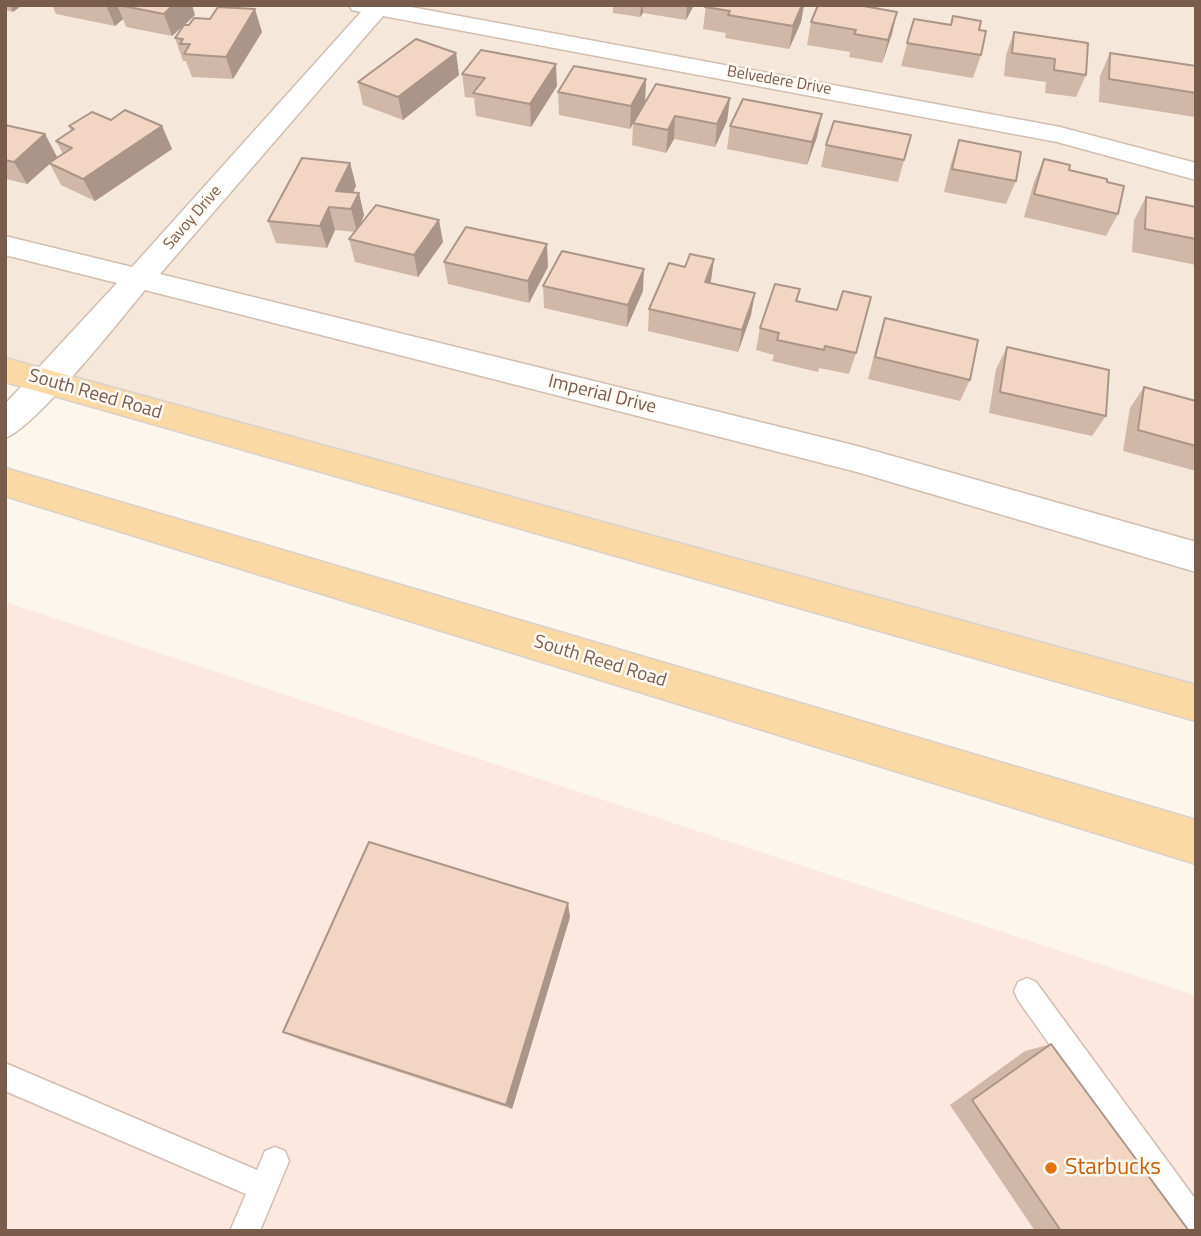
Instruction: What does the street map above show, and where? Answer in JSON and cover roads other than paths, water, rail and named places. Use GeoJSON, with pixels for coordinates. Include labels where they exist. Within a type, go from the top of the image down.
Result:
{"type":"FeatureCollection","features":[{"type":"Feature","properties":{"kind":"main road","name":"South Reed Road"},"geometry":{"type":"LineString","coordinates":[[5,370],[1196,703]]}},
{"type":"Feature","properties":{"kind":"main road","name":"South Reed Road"},"geometry":{"type":"LineString","coordinates":[[5,482],[1196,842]]}},
{"type":"Feature","properties":{"kind":"street","name":"Belvedere Drive"},"geometry":{"type":"LineString","coordinates":[[369,7],[930,109],[1083,141],[1196,172]]}},
{"type":"Feature","properties":{"kind":"street","name":"Savoy Drive"},"geometry":{"type":"LineString","coordinates":[[5,425],[139,279],[369,7]]}},
{"type":"Feature","properties":{"kind":"street","name":"Imperial Drive"},"geometry":{"type":"LineString","coordinates":[[5,245],[857,459],[1196,557]]}},
{"type":"Feature","properties":{"kind":"lane"},"geometry":{"type":"LineString","coordinates":[[1027,991],[1196,1225]]}},
{"type":"Feature","properties":{"kind":"lane"},"geometry":{"type":"LineString","coordinates":[[5,1077],[270,1174],[245,1231]]}},
{"type":"Feature","properties":{"kind":"place","name":"Starbucks"},"geometry":{"type":"Point","coordinates":[1051,1168]}}]}
